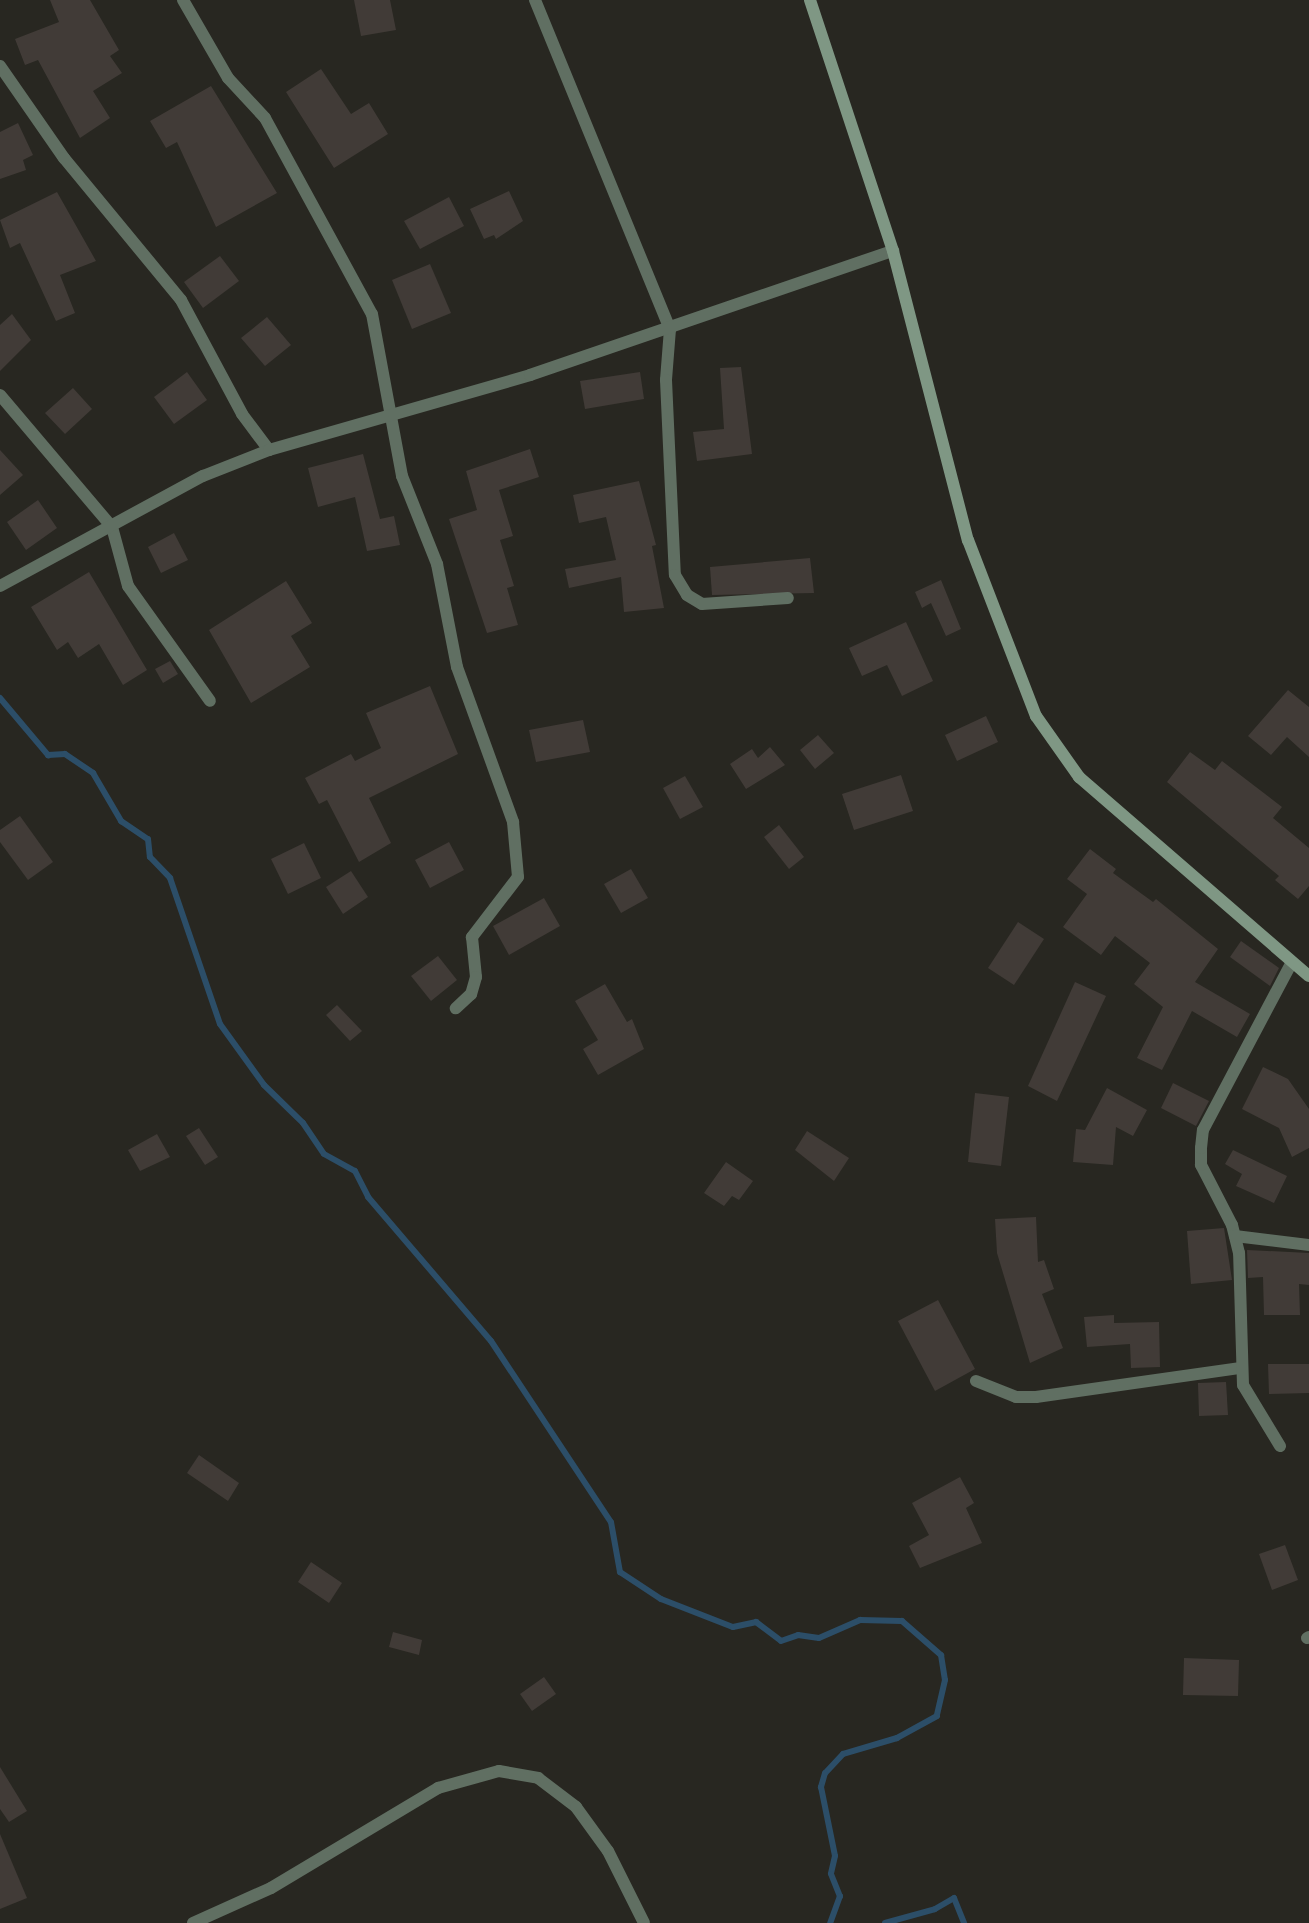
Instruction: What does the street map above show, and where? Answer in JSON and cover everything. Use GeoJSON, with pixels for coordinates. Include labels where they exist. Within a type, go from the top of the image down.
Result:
{"type":"FeatureCollection","features":[{"type":"Feature","properties":{"kind":"street"},"geometry":{"type":"LineString","coordinates":[[183,0],[228,78],[265,118],[372,314],[389,420],[402,476],[437,564],[457,668],[513,822],[520,859],[513,890],[472,937],[476,977],[471,994],[456,1008]]}},
{"type":"Feature","properties":{"kind":"street"},"geometry":{"type":"LineString","coordinates":[[535,0],[670,329],[666,380],[675,575],[687,596],[702,604],[788,598]]}},
{"type":"Feature","properties":{"kind":"street"},"geometry":{"type":"LineString","coordinates":[[810,0],[893,251],[968,540],[1054,749],[1079,777],[1309,976]]}},
{"type":"Feature","properties":{"kind":"street"},"geometry":{"type":"LineString","coordinates":[[0,66],[64,158],[181,300],[242,414],[269,450]]}},
{"type":"Feature","properties":{"kind":"street"},"geometry":{"type":"LineString","coordinates":[[0,586],[203,477],[269,450],[389,420],[670,329],[893,251]]}},
{"type":"Feature","properties":{"kind":"street"},"geometry":{"type":"LineString","coordinates":[[0,395],[112,527],[128,586],[210,701]]}},
{"type":"Feature","properties":{"kind":"street"},"geometry":{"type":"LineString","coordinates":[[1280,1446],[1254,1408],[1239,1368],[1235,1236],[1201,1165],[1203,1130],[1292,962]]}},
{"type":"Feature","properties":{"kind":"street"},"geometry":{"type":"LineString","coordinates":[[1235,1236],[1309,1245]]}},
{"type":"Feature","properties":{"kind":"street"},"geometry":{"type":"LineString","coordinates":[[976,1381],[1016,1397],[1036,1397],[1239,1368]]}},
{"type":"Feature","properties":{"kind":"street"},"geometry":{"type":"LineString","coordinates":[[193,1923],[271,1888],[438,1788],[499,1771],[537,1778],[576,1807],[608,1851],[644,1923]]}},
{"type":"Feature","properties":{"kind":"building"},"geometry":{"type":"Polygon","coordinates":[[[50,0],[90,0],[119,50],[110,56],[122,73],[93,91],[110,118],[80,138],[38,60],[25,65],[15,39],[59,22],[50,0]]]}},
{"type":"Feature","properties":{"kind":"building"},"geometry":{"type":"Polygon","coordinates":[[[354,0],[390,0],[396,30],[361,36],[354,0]]]}},
{"type":"Feature","properties":{"kind":"building"},"geometry":{"type":"Polygon","coordinates":[[[321,69],[351,114],[369,103],[388,134],[334,168],[286,92],[321,69]]]}},
{"type":"Feature","properties":{"kind":"building"},"geometry":{"type":"Polygon","coordinates":[[[211,86],[277,193],[216,227],[177,142],[166,148],[150,121],[211,86]]]}},
{"type":"Feature","properties":{"kind":"building"},"geometry":{"type":"Polygon","coordinates":[[[18,123],[33,155],[23,160],[26,170],[0,179],[0,132],[18,123]]]}},
{"type":"Feature","properties":{"kind":"building"},"geometry":{"type":"Polygon","coordinates":[[[509,191],[523,221],[496,239],[494,235],[484,239],[470,209],[509,191]]]}},
{"type":"Feature","properties":{"kind":"building"},"geometry":{"type":"Polygon","coordinates":[[[57,192],[96,261],[60,275],[75,313],[56,321],[20,243],[10,248],[0,220],[57,192]]]}},
{"type":"Feature","properties":{"kind":"building"},"geometry":{"type":"Polygon","coordinates":[[[449,197],[464,226],[420,249],[404,221],[449,197]]]}},
{"type":"Feature","properties":{"kind":"building"},"geometry":{"type":"Polygon","coordinates":[[[220,256],[239,281],[203,308],[184,282],[220,256]]]}},
{"type":"Feature","properties":{"kind":"building"},"geometry":{"type":"Polygon","coordinates":[[[430,264],[451,313],[412,329],[392,280],[430,264]]]}},
{"type":"Feature","properties":{"kind":"building"},"geometry":{"type":"Polygon","coordinates":[[[12,314],[31,340],[0,371],[0,325],[12,314]]]}},
{"type":"Feature","properties":{"kind":"building"},"geometry":{"type":"Polygon","coordinates":[[[267,317],[291,345],[265,366],[241,338],[267,317]]]}},
{"type":"Feature","properties":{"kind":"building"},"geometry":{"type":"Polygon","coordinates":[[[741,367],[752,454],[697,461],[693,432],[724,429],[720,368],[741,367]]]}},
{"type":"Feature","properties":{"kind":"building"},"geometry":{"type":"Polygon","coordinates":[[[187,372],[207,400],[174,424],[154,397],[187,372]]]}},
{"type":"Feature","properties":{"kind":"building"},"geometry":{"type":"Polygon","coordinates":[[[640,372],[644,399],[585,409],[580,381],[640,372]]]}},
{"type":"Feature","properties":{"kind":"building"},"geometry":{"type":"Polygon","coordinates":[[[73,388],[92,409],[65,434],[45,413],[73,388]]]}},
{"type":"Feature","properties":{"kind":"building"},"geometry":{"type":"Polygon","coordinates":[[[530,449],[539,477],[499,490],[513,536],[500,540],[514,586],[507,588],[518,625],[487,633],[449,519],[477,510],[466,471],[530,449]]]}},
{"type":"Feature","properties":{"kind":"building"},"geometry":{"type":"Polygon","coordinates":[[[0,450],[23,475],[0,495],[0,450]]]}},
{"type":"Feature","properties":{"kind":"building"},"geometry":{"type":"Polygon","coordinates":[[[363,454],[380,519],[394,516],[400,545],[367,551],[355,497],[318,507],[308,468],[363,454]]]}},
{"type":"Feature","properties":{"kind":"building"},"geometry":{"type":"Polygon","coordinates":[[[639,481],[656,545],[652,546],[664,608],[624,612],[621,577],[569,588],[565,569],[616,560],[606,517],[579,523],[573,495],[639,481]]]}},
{"type":"Feature","properties":{"kind":"building"},"geometry":{"type":"Polygon","coordinates":[[[38,500],[57,528],[26,550],[7,522],[38,500]]]}},
{"type":"Feature","properties":{"kind":"building"},"geometry":{"type":"Polygon","coordinates":[[[174,533],[188,560],[161,573],[148,547],[174,533]]]}},
{"type":"Feature","properties":{"kind":"building"},"geometry":{"type":"Polygon","coordinates":[[[810,558],[814,593],[712,595],[710,567],[810,558]]]}},
{"type":"Feature","properties":{"kind":"building"},"geometry":{"type":"Polygon","coordinates":[[[89,572],[147,670],[123,685],[99,644],[78,658],[68,642],[57,650],[31,607],[89,572]]]}},
{"type":"Feature","properties":{"kind":"building"},"geometry":{"type":"Polygon","coordinates":[[[941,580],[961,629],[946,636],[931,603],[922,608],[915,592],[941,580]]]}},
{"type":"Feature","properties":{"kind":"building"},"geometry":{"type":"Polygon","coordinates":[[[286,581],[312,623],[291,636],[310,667],[251,703],[209,630],[286,581]]]}},
{"type":"Feature","properties":{"kind":"building"},"geometry":{"type":"Polygon","coordinates":[[[906,622],[933,681],[902,696],[887,665],[862,676],[849,648],[906,622]]]}},
{"type":"Feature","properties":{"kind":"building"},"geometry":{"type":"Polygon","coordinates":[[[170,661],[178,674],[163,683],[155,669],[170,661]]]}},
{"type":"Feature","properties":{"kind":"building"},"geometry":{"type":"Polygon","coordinates":[[[430,686],[458,754],[369,798],[391,843],[359,862],[327,800],[319,804],[305,778],[351,754],[355,761],[381,748],[366,713],[430,686]]]}},
{"type":"Feature","properties":{"kind":"building"},"geometry":{"type":"Polygon","coordinates":[[[1288,690],[1309,707],[1309,757],[1287,737],[1271,755],[1248,736],[1288,690]]]}},
{"type":"Feature","properties":{"kind":"building"},"geometry":{"type":"Polygon","coordinates":[[[986,716],[998,742],[957,761],[945,735],[986,716]]]}},
{"type":"Feature","properties":{"kind":"building"},"geometry":{"type":"Polygon","coordinates":[[[583,720],[590,752],[536,762],[529,730],[583,720]]]}},
{"type":"Feature","properties":{"kind":"building"},"geometry":{"type":"Polygon","coordinates":[[[818,735],[834,753],[815,769],[800,750],[818,735]]]}},
{"type":"Feature","properties":{"kind":"building"},"geometry":{"type":"Polygon","coordinates":[[[770,747],[785,765],[746,789],[730,764],[752,749],[758,758],[770,747]]]}},
{"type":"Feature","properties":{"kind":"building"},"geometry":{"type":"Polygon","coordinates":[[[1190,752],[1215,770],[1222,761],[1282,807],[1273,818],[1309,848],[1309,886],[1298,899],[1275,880],[1279,876],[1167,782],[1190,752]]]}},
{"type":"Feature","properties":{"kind":"building"},"geometry":{"type":"Polygon","coordinates":[[[901,775],[913,811],[854,830],[842,794],[901,775]]]}},
{"type":"Feature","properties":{"kind":"building"},"geometry":{"type":"Polygon","coordinates":[[[685,776],[703,807],[680,819],[663,788],[685,776]]]}},
{"type":"Feature","properties":{"kind":"building"},"geometry":{"type":"Polygon","coordinates":[[[20,816],[53,862],[28,880],[0,842],[0,830],[20,816]]]}},
{"type":"Feature","properties":{"kind":"building"},"geometry":{"type":"Polygon","coordinates":[[[779,825],[804,857],[789,869],[764,837],[779,825]]]}},
{"type":"Feature","properties":{"kind":"building"},"geometry":{"type":"Polygon","coordinates":[[[449,842],[464,870],[430,888],[415,860],[449,842]]]}},
{"type":"Feature","properties":{"kind":"building"},"geometry":{"type":"Polygon","coordinates":[[[304,843],[321,878],[288,894],[271,859],[304,843]]]}},
{"type":"Feature","properties":{"kind":"building"},"geometry":{"type":"Polygon","coordinates":[[[1090,849],[1116,869],[1113,873],[1153,902],[1156,899],[1218,949],[1195,982],[1250,1014],[1237,1037],[1192,1011],[1162,1070],[1137,1058],[1163,1007],[1134,984],[1150,963],[1115,936],[1101,955],[1063,927],[1087,894],[1067,879],[1090,849]]]}},
{"type":"Feature","properties":{"kind":"building"},"geometry":{"type":"Polygon","coordinates":[[[631,869],[648,898],[621,913],[604,884],[631,869]]]}},
{"type":"Feature","properties":{"kind":"building"},"geometry":{"type":"Polygon","coordinates":[[[351,871],[368,897],[343,914],[326,887],[351,871]]]}},
{"type":"Feature","properties":{"kind":"building"},"geometry":{"type":"Polygon","coordinates":[[[544,898],[560,926],[509,955],[493,926],[544,898]]]}},
{"type":"Feature","properties":{"kind":"building"},"geometry":{"type":"Polygon","coordinates":[[[1018,922],[1044,939],[1014,985],[988,968],[1018,922]]]}},
{"type":"Feature","properties":{"kind":"building"},"geometry":{"type":"Polygon","coordinates":[[[1241,941],[1279,968],[1270,986],[1230,957],[1241,941]]]}},
{"type":"Feature","properties":{"kind":"building"},"geometry":{"type":"Polygon","coordinates":[[[438,956],[457,980],[431,1001],[411,976],[438,956]]]}},
{"type":"Feature","properties":{"kind":"building"},"geometry":{"type":"Polygon","coordinates":[[[1075,982],[1106,996],[1057,1101],[1028,1086],[1075,982]]]}},
{"type":"Feature","properties":{"kind":"building"},"geometry":{"type":"Polygon","coordinates":[[[605,984],[627,1022],[632,1019],[644,1049],[598,1075],[583,1049],[598,1040],[575,1001],[605,984]]]}},
{"type":"Feature","properties":{"kind":"building"},"geometry":{"type":"Polygon","coordinates":[[[337,1005],[362,1031],[350,1041],[326,1015],[337,1005]]]}},
{"type":"Feature","properties":{"kind":"building"},"geometry":{"type":"Polygon","coordinates":[[[1263,1067],[1288,1079],[1309,1109],[1309,1148],[1292,1157],[1279,1128],[1242,1109],[1263,1067]]]}},
{"type":"Feature","properties":{"kind":"building"},"geometry":{"type":"Polygon","coordinates":[[[1173,1083],[1209,1101],[1196,1126],[1161,1108],[1173,1083]]]}},
{"type":"Feature","properties":{"kind":"building"},"geometry":{"type":"Polygon","coordinates":[[[1107,1088],[1147,1110],[1133,1136],[1116,1127],[1113,1165],[1073,1162],[1076,1129],[1085,1130],[1107,1088]]]}},
{"type":"Feature","properties":{"kind":"building"},"geometry":{"type":"Polygon","coordinates":[[[975,1093],[1009,1097],[1001,1166],[968,1162],[975,1093]]]}},
{"type":"Feature","properties":{"kind":"building"},"geometry":{"type":"Polygon","coordinates":[[[199,1128],[218,1157],[205,1165],[186,1136],[199,1128]]]}},
{"type":"Feature","properties":{"kind":"building"},"geometry":{"type":"Polygon","coordinates":[[[807,1131],[849,1158],[834,1181],[795,1150],[807,1131]]]}},
{"type":"Feature","properties":{"kind":"building"},"geometry":{"type":"Polygon","coordinates":[[[157,1134],[170,1157],[140,1171],[128,1150],[157,1134]]]}},
{"type":"Feature","properties":{"kind":"building"},"geometry":{"type":"Polygon","coordinates":[[[1233,1150],[1287,1176],[1274,1203],[1236,1186],[1242,1174],[1225,1164],[1233,1150]]]}},
{"type":"Feature","properties":{"kind":"building"},"geometry":{"type":"Polygon","coordinates":[[[726,1162],[753,1181],[739,1200],[732,1196],[724,1206],[704,1193],[726,1162]]]}},
{"type":"Feature","properties":{"kind":"building"},"geometry":{"type":"Polygon","coordinates":[[[1036,1217],[1038,1262],[1044,1260],[1054,1289],[1042,1294],[1063,1348],[1030,1363],[997,1253],[995,1219],[1036,1217]]]}},
{"type":"Feature","properties":{"kind":"building"},"geometry":{"type":"Polygon","coordinates":[[[1224,1228],[1232,1280],[1191,1284],[1187,1231],[1224,1228]]]}},
{"type":"Feature","properties":{"kind":"building"},"geometry":{"type":"Polygon","coordinates":[[[1247,1250],[1309,1253],[1309,1285],[1299,1284],[1300,1315],[1264,1315],[1263,1277],[1248,1278],[1247,1250]]]}},
{"type":"Feature","properties":{"kind":"building"},"geometry":{"type":"Polygon","coordinates":[[[938,1300],[975,1369],[935,1391],[898,1321],[938,1300]]]}},
{"type":"Feature","properties":{"kind":"building"},"geometry":{"type":"Polygon","coordinates":[[[1114,1315],[1114,1323],[1159,1322],[1160,1367],[1131,1368],[1130,1344],[1087,1347],[1084,1317],[1114,1315]]]}},
{"type":"Feature","properties":{"kind":"building"},"geometry":{"type":"Polygon","coordinates":[[[1268,1364],[1309,1364],[1309,1393],[1269,1394],[1268,1364]]]}},
{"type":"Feature","properties":{"kind":"building"},"geometry":{"type":"Polygon","coordinates":[[[1226,1382],[1228,1415],[1199,1416],[1198,1383],[1226,1382]]]}},
{"type":"Feature","properties":{"kind":"building"},"geometry":{"type":"Polygon","coordinates":[[[199,1455],[239,1483],[228,1501],[187,1473],[199,1455]]]}},
{"type":"Feature","properties":{"kind":"building"},"geometry":{"type":"Polygon","coordinates":[[[960,1477],[974,1503],[966,1508],[982,1543],[920,1568],[909,1546],[929,1535],[912,1503],[960,1477]]]}},
{"type":"Feature","properties":{"kind":"building"},"geometry":{"type":"Polygon","coordinates":[[[1285,1545],[1298,1580],[1272,1590],[1259,1554],[1285,1545]]]}},
{"type":"Feature","properties":{"kind":"building"},"geometry":{"type":"Polygon","coordinates":[[[311,1562],[342,1583],[329,1603],[298,1582],[311,1562]]]}},
{"type":"Feature","properties":{"kind":"building"},"geometry":{"type":"Polygon","coordinates":[[[393,1632],[422,1640],[419,1655],[389,1647],[393,1632]]]}},
{"type":"Feature","properties":{"kind":"building"},"geometry":{"type":"Polygon","coordinates":[[[1184,1658],[1239,1660],[1238,1696],[1183,1695],[1184,1658]]]}},
{"type":"Feature","properties":{"kind":"building"},"geometry":{"type":"Polygon","coordinates":[[[544,1677],[556,1694],[532,1711],[520,1694],[544,1677]]]}},
{"type":"Feature","properties":{"kind":"building"},"geometry":{"type":"Polygon","coordinates":[[[0,1767],[27,1811],[9,1822],[0,1809],[0,1767]]]}},
{"type":"Feature","properties":{"kind":"building"},"geometry":{"type":"Polygon","coordinates":[[[0,1834],[27,1898],[0,1909],[0,1834]]]}},
{"type":"Feature","properties":{"kind":"waterway"},"geometry":{"type":"LineString","coordinates":[[0,698],[48,755],[65,754],[93,773],[121,821],[148,839],[150,857],[170,878],[220,1024],[264,1085],[303,1123],[324,1154],[355,1171],[368,1197],[491,1341],[611,1522],[620,1572],[661,1599],[733,1627],[756,1622],[781,1641],[798,1635],[819,1638],[860,1620],[902,1621],[941,1655],[945,1680],[937,1716],[897,1738],[843,1754],[825,1773],[821,1787],[835,1856],[831,1874],[840,1896],[830,1923]]}},
{"type":"Feature","properties":{"kind":"waterway"},"geometry":{"type":"LineString","coordinates":[[885,1923],[935,1909],[954,1898],[964,1923]]}}]}
